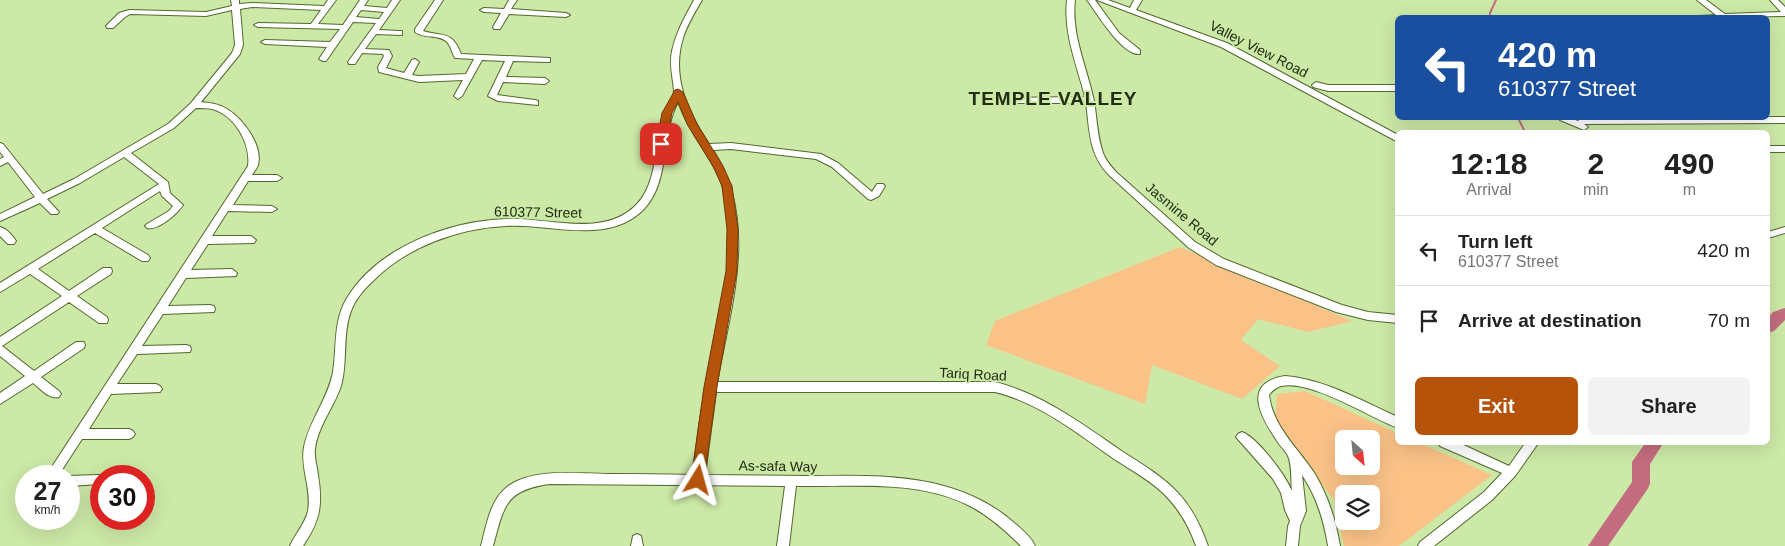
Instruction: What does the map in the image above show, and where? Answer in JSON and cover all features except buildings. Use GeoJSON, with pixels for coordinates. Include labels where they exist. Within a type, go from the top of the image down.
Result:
{"type":"FeatureCollection","features":[{"type":"Feature","properties":{"kind":"street"},"geometry":{"type":"LineString","coordinates":[[313,26],[332,0]]}},
{"type":"Feature","properties":{"kind":"street"},"geometry":{"type":"LineString","coordinates":[[323,59],[364,0]]}},
{"type":"Feature","properties":{"kind":"street"},"geometry":{"type":"LineString","coordinates":[[352,62],[396,0]]}},
{"type":"Feature","properties":{"kind":"street"},"geometry":{"type":"LineString","coordinates":[[439,0],[419,29],[419,32],[448,39],[460,57],[547,60]]}},
{"type":"Feature","properties":{"kind":"street"},"geometry":{"type":"LineString","coordinates":[[497,27],[513,0]]}},
{"type":"Feature","properties":{"kind":"street"},"geometry":{"type":"LineString","coordinates":[[698,0],[678,39],[674,54],[674,78],[692,124],[718,166],[727,186],[733,229],[727,303],[710,387],[698,480]]}},
{"type":"Feature","properties":{"kind":"street","name":"Jasmine Road"},"geometry":{"type":"LineString","coordinates":[[1071,0],[1070,12],[1076,50],[1090,100],[1097,148],[1101,160],[1113,174],[1192,245],[1235,269],[1340,309],[1368,316],[1395,319]]}},
{"type":"Feature","properties":{"kind":"street"},"geometry":{"type":"LineString","coordinates":[[1091,0],[1115,35],[1137,52]]}},
{"type":"Feature","properties":{"kind":"street","name":"Valley View Road"},"geometry":{"type":"LineString","coordinates":[[1100,0],[1236,51],[1395,137]]}},
{"type":"Feature","properties":{"kind":"street"},"geometry":{"type":"LineString","coordinates":[[1132,11],[1138,0]]}},
{"type":"Feature","properties":{"kind":"street"},"geometry":{"type":"LineString","coordinates":[[1701,0],[1720,15],[1785,12]]}},
{"type":"Feature","properties":{"kind":"street"},"geometry":{"type":"LineString","coordinates":[[1774,0],[1785,12]]}},
{"type":"Feature","properties":{"kind":"street"},"geometry":{"type":"LineString","coordinates":[[110,26],[122,15],[129,12],[206,14],[235,3],[296,3],[326,8]]}},
{"type":"Feature","properties":{"kind":"street"},"geometry":{"type":"LineString","coordinates":[[0,218],[125,154],[170,126],[194,105],[236,54],[239,45],[235,3]]}},
{"type":"Feature","properties":{"kind":"street"},"geometry":{"type":"LineString","coordinates":[[358,8],[389,10]]}},
{"type":"Feature","properties":{"kind":"street"},"geometry":{"type":"LineString","coordinates":[[484,10],[566,15]]}},
{"type":"Feature","properties":{"kind":"street"},"geometry":{"type":"LineString","coordinates":[[350,19],[381,21]]}},
{"type":"Feature","properties":{"kind":"street"},"geometry":{"type":"LineString","coordinates":[[258,25],[345,26]]}},
{"type":"Feature","properties":{"kind":"street"},"geometry":{"type":"LineString","coordinates":[[374,32],[399,33]]}},
{"type":"Feature","properties":{"kind":"street"},"geometry":{"type":"LineString","coordinates":[[266,42],[333,45]]}},
{"type":"Feature","properties":{"kind":"street"},"geometry":{"type":"LineString","coordinates":[[361,51],[386,52],[388,56],[382,68],[406,77],[420,79],[468,77]]}},
{"type":"Feature","properties":{"kind":"street"},"geometry":{"type":"LineString","coordinates":[[458,96],[479,58]]}},
{"type":"Feature","properties":{"kind":"street"},"geometry":{"type":"LineString","coordinates":[[510,59],[492,94],[494,97],[535,103]]}},
{"type":"Feature","properties":{"kind":"street"},"geometry":{"type":"LineString","coordinates":[[406,77],[415,62]]}},
{"type":"Feature","properties":{"kind":"street"},"geometry":{"type":"LineString","coordinates":[[500,79],[545,81]]}},
{"type":"Feature","properties":{"kind":"street"},"geometry":{"type":"LineString","coordinates":[[1316,85],[1328,88],[1395,88]]}},
{"type":"Feature","properties":{"kind":"street","name":"610377 Street"},"geometry":{"type":"LineString","coordinates":[[296,546],[309,528],[317,501],[311,469],[310,446],[336,383],[345,313],[351,301],[364,284],[394,258],[423,243],[468,228],[493,223],[519,222],[595,226],[625,219],[647,197],[657,165],[665,118],[678,92]]}},
{"type":"Feature","properties":{"kind":"street"},"geometry":{"type":"LineString","coordinates":[[992,100],[1090,100]]}},
{"type":"Feature","properties":{"kind":"street"},"geometry":{"type":"LineString","coordinates":[[59,465],[136,350],[253,166],[255,157],[245,134],[225,112],[218,108],[194,105]]}},
{"type":"Feature","properties":{"kind":"street"},"geometry":{"type":"LineString","coordinates":[[1570,120],[1584,124],[1785,120]]}},
{"type":"Feature","properties":{"kind":"street"},"geometry":{"type":"LineString","coordinates":[[0,146],[54,212]]}},
{"type":"Feature","properties":{"kind":"street"},"geometry":{"type":"LineString","coordinates":[[706,146],[731,146],[813,155],[835,165],[870,197],[875,196],[880,186]]}},
{"type":"Feature","properties":{"kind":"street"},"geometry":{"type":"LineString","coordinates":[[1770,149],[1785,149]]}},
{"type":"Feature","properties":{"kind":"street"},"geometry":{"type":"LineString","coordinates":[[125,154],[165,184]]}},
{"type":"Feature","properties":{"kind":"street"},"geometry":{"type":"LineString","coordinates":[[0,162],[9,158]]}},
{"type":"Feature","properties":{"kind":"street"},"geometry":{"type":"LineString","coordinates":[[245,178],[277,178]]}},
{"type":"Feature","properties":{"kind":"street"},"geometry":{"type":"LineString","coordinates":[[150,226],[178,208],[177,203],[165,194],[165,184]]}},
{"type":"Feature","properties":{"kind":"street"},"geometry":{"type":"LineString","coordinates":[[0,288],[165,184]]}},
{"type":"Feature","properties":{"kind":"street"},"geometry":{"type":"LineString","coordinates":[[226,208],[272,209]]}},
{"type":"Feature","properties":{"kind":"street"},"geometry":{"type":"LineString","coordinates":[[95,228],[145,258]]}},
{"type":"Feature","properties":{"kind":"street"},"geometry":{"type":"LineString","coordinates":[[0,230],[11,241]]}},
{"type":"Feature","properties":{"kind":"street"},"geometry":{"type":"LineString","coordinates":[[1770,234],[1785,230]]}},
{"type":"Feature","properties":{"kind":"street"},"geometry":{"type":"LineString","coordinates":[[206,240],[251,240]]}},
{"type":"Feature","properties":{"kind":"street"},"geometry":{"type":"LineString","coordinates":[[30,269],[103,320]]}},
{"type":"Feature","properties":{"kind":"street"},"geometry":{"type":"LineString","coordinates":[[0,342],[107,271]]}},
{"type":"Feature","properties":{"kind":"street"},"geometry":{"type":"LineString","coordinates":[[184,274],[232,273]]}},
{"type":"Feature","properties":{"kind":"street"},"geometry":{"type":"LineString","coordinates":[[161,310],[210,309]]}},
{"type":"Feature","properties":{"kind":"street"},"geometry":{"type":"LineString","coordinates":[[0,399],[80,345]]}},
{"type":"Feature","properties":{"kind":"street"},"geometry":{"type":"LineString","coordinates":[[136,350],[186,349]]}},
{"type":"Feature","properties":{"kind":"street"},"geometry":{"type":"LineString","coordinates":[[0,350],[55,394]]}},
{"type":"Feature","properties":{"kind":"street"},"geometry":{"type":"LineString","coordinates":[[1334,546],[1329,518],[1324,504],[1310,478],[1269,417],[1263,400],[1265,390],[1276,382],[1306,383],[1395,421]]}},
{"type":"Feature","properties":{"kind":"street","name":"Tariq Road"},"geometry":{"type":"LineString","coordinates":[[710,387],[994,387],[1013,390],[1056,413],[1161,484],[1174,496],[1196,525],[1202,546]]}},
{"type":"Feature","properties":{"kind":"street"},"geometry":{"type":"LineString","coordinates":[[108,390],[156,389]]}},
{"type":"Feature","properties":{"kind":"street"},"geometry":{"type":"LineString","coordinates":[[80,434],[129,434]]}},
{"type":"Feature","properties":{"kind":"street"},"geometry":{"type":"LineString","coordinates":[[1242,437],[1262,456],[1279,480],[1287,494],[1292,514],[1297,520]]}},
{"type":"Feature","properties":{"kind":"street"},"geometry":{"type":"LineString","coordinates":[[1451,445],[1512,472]]}},
{"type":"Feature","properties":{"kind":"street"},"geometry":{"type":"LineString","coordinates":[[1424,546],[1488,496],[1512,472],[1531,445]]}},
{"type":"Feature","properties":{"kind":"street"},"geometry":{"type":"LineString","coordinates":[[1292,546],[1294,526],[1300,511],[1294,453]]}},
{"type":"Feature","properties":{"kind":"street","name":"As-safa Way"},"geometry":{"type":"LineString","coordinates":[[487,546],[499,505],[510,492],[526,483],[550,479],[899,483],[926,486],[951,492],[985,507],[1008,523],[1029,546]]}},
{"type":"Feature","properties":{"kind":"street"},"geometry":{"type":"LineString","coordinates":[[783,546],[790,482]]}},
{"type":"Feature","properties":{"kind":"shaded area"},"geometry":{"type":"Polygon","coordinates":[[[1180,247],[1352,321],[1308,332],[1258,319],[1241,340],[1280,366],[1242,399],[1152,365],[1145,404],[986,345],[995,321],[1180,247]]]}},
{"type":"Feature","properties":{"kind":"shaded area"},"geometry":{"type":"Polygon","coordinates":[[[1305,391],[1395,432],[1395,445],[1424,445],[1492,475],[1399,546],[1344,546],[1341,530],[1380,530],[1380,485],[1335,485],[1335,505],[1334,500],[1275,425],[1277,394],[1305,391]]]}},
{"type":"Feature","properties":{"kind":"waterway"},"geometry":{"type":"LineString","coordinates":[[1490,15],[1496,0]]}},
{"type":"Feature","properties":{"kind":"waterway"},"geometry":{"type":"LineString","coordinates":[[1519,120],[1524,130]]}},
{"type":"Feature","properties":{"kind":"waterway"},"geometry":{"type":"LineString","coordinates":[[1770,325],[1779,316],[1785,314]]}},
{"type":"Feature","properties":{"kind":"waterway"},"geometry":{"type":"LineString","coordinates":[[1597,546],[1641,484],[1641,462],[1654,445]]}},
{"type":"Feature","properties":{"kind":"district","name":"TEMPLE VALLEY"},"geometry":{"type":"Point","coordinates":[1053,98]}},
{"type":"Feature","properties":{"kind":"route"},"geometry":{"type":"LineString","coordinates":[[661,144],[665,118],[678,92],[692,124],[718,166],[727,186],[733,229],[727,303],[710,387],[698,480]]}}]}
